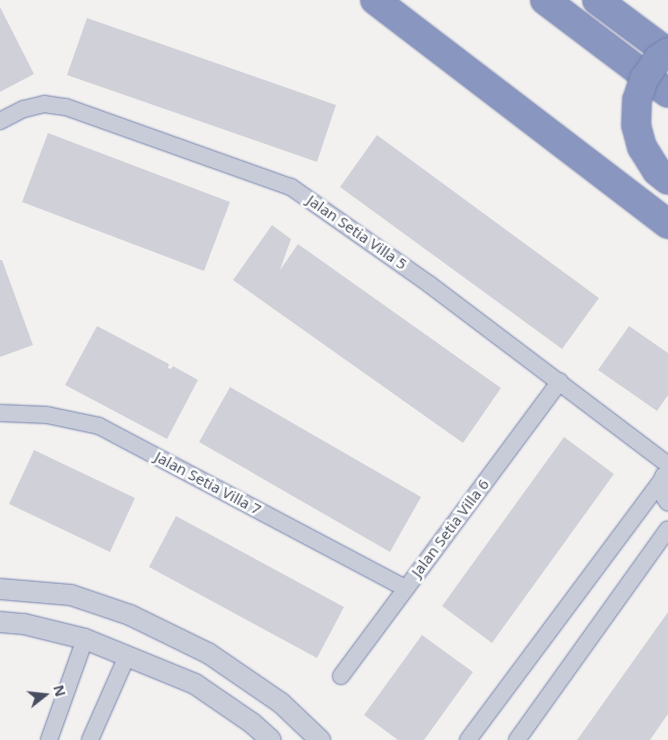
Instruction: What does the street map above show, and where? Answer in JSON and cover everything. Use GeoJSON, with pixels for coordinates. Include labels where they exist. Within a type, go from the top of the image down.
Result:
{"type":"FeatureCollection","features":[{"type":"Feature","properties":{"kind":"highway"},"geometry":{"type":"LineString","coordinates":[[375,0],[668,224]]}},
{"type":"Feature","properties":{"kind":"highway"},"geometry":{"type":"LineString","coordinates":[[545,0],[668,93]]}},
{"type":"Feature","properties":{"kind":"highway"},"geometry":{"type":"LineString","coordinates":[[597,0],[668,52],[658,59],[644,79],[637,100],[636,125],[642,147],[657,171],[668,180]]}},
{"type":"Feature","properties":{"kind":"street","name":"Jalan Setia Villa 5"},"geometry":{"type":"LineString","coordinates":[[0,122],[24,109],[44,104],[66,107],[290,187],[429,284],[560,381],[668,465]]}},
{"type":"Feature","properties":{"kind":"street","name":"Jalan Setia Villa 6"},"geometry":{"type":"LineString","coordinates":[[341,676],[560,381]]}},
{"type":"Feature","properties":{"kind":"street","name":"Jalan Setia Villa 7"},"geometry":{"type":"LineString","coordinates":[[0,413],[47,415],[99,426],[405,588]]}},
{"type":"Feature","properties":{"kind":"street"},"geometry":{"type":"LineString","coordinates":[[664,475],[660,491],[668,503]]}},
{"type":"Feature","properties":{"kind":"street"},"geometry":{"type":"LineString","coordinates":[[468,740],[664,475]]}},
{"type":"Feature","properties":{"kind":"street"},"geometry":{"type":"LineString","coordinates":[[517,740],[668,529]]}},
{"type":"Feature","properties":{"kind":"street"},"geometry":{"type":"LineString","coordinates":[[0,589],[71,595],[130,615],[208,653],[281,703],[320,740]]}},
{"type":"Feature","properties":{"kind":"street"},"geometry":{"type":"LineString","coordinates":[[0,622],[24,624],[85,639],[196,684],[252,723],[271,740]]}},
{"type":"Feature","properties":{"kind":"street"},"geometry":{"type":"LineString","coordinates":[[49,740],[85,639]]}},
{"type":"Feature","properties":{"kind":"street"},"geometry":{"type":"LineString","coordinates":[[90,740],[128,656]]}},
{"type":"Feature","properties":{"kind":"building"},"geometry":{"type":"Polygon","coordinates":[[[0,7],[34,74],[0,92],[0,7]]]}},
{"type":"Feature","properties":{"kind":"building"},"geometry":{"type":"Polygon","coordinates":[[[87,18],[336,105],[317,162],[67,75],[87,18]]]}},
{"type":"Feature","properties":{"kind":"building"},"geometry":{"type":"Polygon","coordinates":[[[48,133],[230,202],[204,271],[22,202],[48,133]]]}},
{"type":"Feature","properties":{"kind":"building"},"geometry":{"type":"Polygon","coordinates":[[[377,135],[599,298],[562,349],[340,187],[377,135]]]}},
{"type":"Feature","properties":{"kind":"building"},"geometry":{"type":"Polygon","coordinates":[[[272,225],[291,239],[280,270],[298,244],[501,388],[463,443],[233,280],[272,225]]]}},
{"type":"Feature","properties":{"kind":"building"},"geometry":{"type":"Polygon","coordinates":[[[0,260],[2,260],[33,345],[0,357],[0,260]]]}},
{"type":"Feature","properties":{"kind":"building"},"geometry":{"type":"Polygon","coordinates":[[[97,326],[169,364],[168,368],[171,369],[173,366],[198,380],[167,439],[65,385],[97,326]]]}},
{"type":"Feature","properties":{"kind":"building"},"geometry":{"type":"Polygon","coordinates":[[[629,326],[668,353],[668,395],[657,411],[598,370],[629,326]]]}},
{"type":"Feature","properties":{"kind":"building"},"geometry":{"type":"Polygon","coordinates":[[[230,387],[421,497],[390,552],[199,442],[230,387]]]}},
{"type":"Feature","properties":{"kind":"building"},"geometry":{"type":"Polygon","coordinates":[[[564,437],[614,474],[492,643],[442,606],[564,437]]]}},
{"type":"Feature","properties":{"kind":"building"},"geometry":{"type":"Polygon","coordinates":[[[34,450],[135,498],[110,552],[9,504],[34,450]]]}},
{"type":"Feature","properties":{"kind":"building"},"geometry":{"type":"Polygon","coordinates":[[[176,516],[344,607],[317,658],[149,567],[176,516]]]}},
{"type":"Feature","properties":{"kind":"building"},"geometry":{"type":"Polygon","coordinates":[[[668,612],[668,714],[650,740],[577,740],[668,612]]]}},
{"type":"Feature","properties":{"kind":"building"},"geometry":{"type":"Polygon","coordinates":[[[422,635],[473,672],[424,740],[398,740],[364,715],[422,635]]]}}]}
